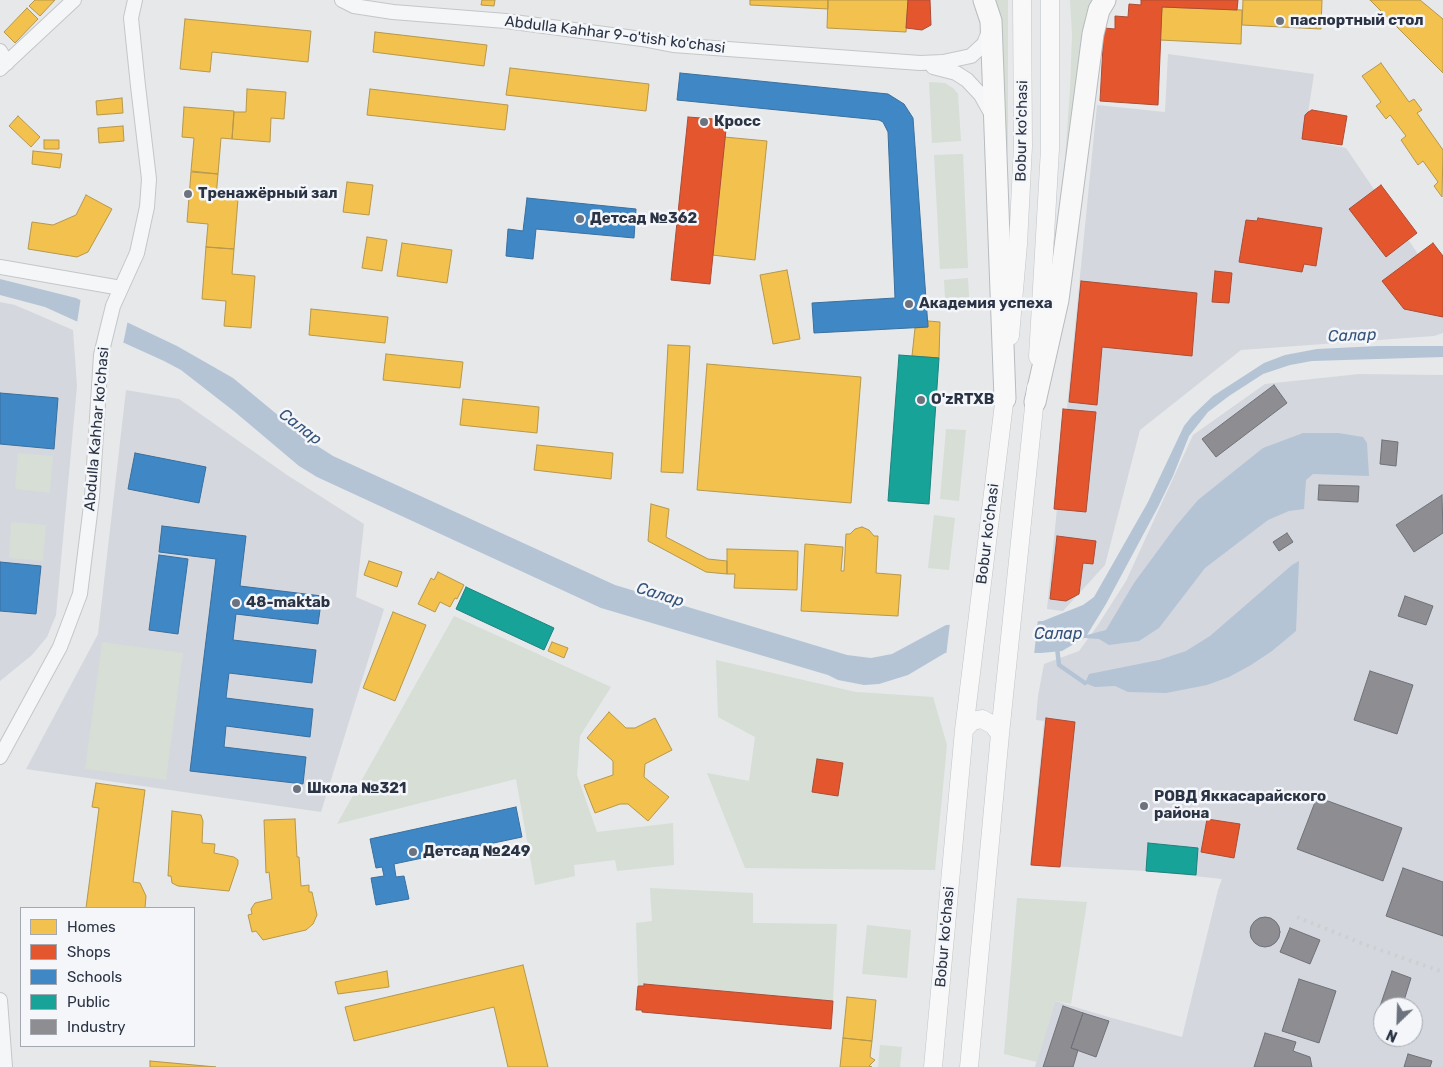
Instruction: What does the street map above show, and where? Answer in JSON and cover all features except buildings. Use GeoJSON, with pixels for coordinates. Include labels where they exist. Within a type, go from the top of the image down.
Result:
{"type":"FeatureCollection","features":[{"type":"Feature","properties":{"kind":"highway"},"geometry":{"type":"LineString","coordinates":[[984,0],[991,21],[1005,399]]}},
{"type":"Feature","properties":{"kind":"highway"},"geometry":{"type":"LineString","coordinates":[[1036,402],[1058,300],[1094,26],[1099,10],[1105,0]]}},
{"type":"Feature","properties":{"kind":"main road","name":"Bobur ko'chasi"},"geometry":{"type":"LineString","coordinates":[[933,1067],[964,730],[1005,399],[1018,244],[1023,146],[1022,0]]}},
{"type":"Feature","properties":{"kind":"main road","name":"Bobur ko'chasi"},"geometry":{"type":"LineString","coordinates":[[968,1067],[1000,734],[1036,402],[1050,148],[1050,0]]}},
{"type":"Feature","properties":{"kind":"main road"},"geometry":{"type":"LineString","coordinates":[[964,730],[972,721],[982,719],[993,725],[1000,734]]}},
{"type":"Feature","properties":{"kind":"street"},"geometry":{"type":"LineString","coordinates":[[2,61],[74,0]]}},
{"type":"Feature","properties":{"kind":"street","name":"Abdulla Kahhar ko'chasi"},"geometry":{"type":"LineString","coordinates":[[0,757],[60,647],[80,594],[92,497],[103,346],[112,306],[137,253],[147,207],[149,179],[132,18],[135,0]]}},
{"type":"Feature","properties":{"kind":"street","name":"Abdulla Kahhar 9-o'tish ko'chasi"},"geometry":{"type":"LineString","coordinates":[[342,0],[354,6],[393,12],[506,21],[642,39],[673,45],[920,63],[943,62],[971,56],[984,44],[989,33],[991,21]]}},
{"type":"Feature","properties":{"kind":"street","name":"Abdulla Kahhar 9-o'tish ko'chasi"},"geometry":{"type":"LineString","coordinates":[[920,63],[951,71],[967,80],[985,100],[995,122]]}},
{"type":"Feature","properties":{"kind":"street"},"geometry":{"type":"LineString","coordinates":[[0,267],[121,288]]}},
{"type":"Feature","properties":{"kind":"street"},"geometry":{"type":"LineString","coordinates":[[0,1000],[4,1067]]}},
{"type":"Feature","properties":{"kind":"shaded area"},"geometry":{"type":"Polygon","coordinates":[[[994,0],[1008,0],[1008,141],[1006,185],[994,0]]]}},
{"type":"Feature","properties":{"kind":"shaded area"},"geometry":{"type":"Polygon","coordinates":[[[1070,0],[1094,0],[1084,25],[1063,187],[1070,90],[1072,35],[1070,0]]]}},
{"type":"Feature","properties":{"kind":"shaded area"},"geometry":{"type":"Polygon","coordinates":[[[1168,54],[1314,74],[1304,139],[1346,148],[1443,291],[1443,333],[1434,336],[1241,350],[1140,430],[1105,565],[1063,611],[1047,609],[1097,105],[1165,112],[1168,54]]]}},
{"type":"Feature","properties":{"kind":"shaded area"},"geometry":{"type":"Polygon","coordinates":[[[929,82],[945,83],[958,94],[961,141],[932,143],[929,82]]]}},
{"type":"Feature","properties":{"kind":"shaded area"},"geometry":{"type":"Polygon","coordinates":[[[963,154],[968,268],[940,269],[934,155],[963,154]]]}},
{"type":"Feature","properties":{"kind":"shaded area"},"geometry":{"type":"Polygon","coordinates":[[[968,278],[969,297],[945,298],[944,280],[968,278]]]}},
{"type":"Feature","properties":{"kind":"shaded area"},"geometry":{"type":"Polygon","coordinates":[[[0,302],[15,305],[73,330],[77,386],[56,615],[47,637],[32,655],[0,681],[0,302]]]}},
{"type":"Feature","properties":{"kind":"shaded area"},"geometry":{"type":"Polygon","coordinates":[[[1359,374],[1443,375],[1443,1067],[1035,1067],[1055,1001],[1182,1037],[1222,879],[1146,871],[1030,865],[1044,721],[1036,720],[1044,664],[1079,651],[1098,625],[1126,581],[1193,435],[1265,384],[1359,374]]]}},
{"type":"Feature","properties":{"kind":"shaded area","name":"48-maktab"},"geometry":{"type":"Polygon","coordinates":[[[126,390],[179,399],[287,475],[364,524],[356,597],[384,609],[321,812],[26,769],[98,634],[126,390]]]}},
{"type":"Feature","properties":{"kind":"shaded area"},"geometry":{"type":"Polygon","coordinates":[[[946,429],[966,430],[959,501],[940,499],[946,429]]]}},
{"type":"Feature","properties":{"kind":"shaded area"},"geometry":{"type":"Polygon","coordinates":[[[18,453],[53,456],[50,493],[15,489],[18,453]]]}},
{"type":"Feature","properties":{"kind":"shaded area"},"geometry":{"type":"Polygon","coordinates":[[[934,515],[955,518],[949,570],[928,568],[934,515]]]}},
{"type":"Feature","properties":{"kind":"shaded area"},"geometry":{"type":"Polygon","coordinates":[[[11,522],[46,525],[43,561],[9,558],[11,522]]]}},
{"type":"Feature","properties":{"kind":"shaded area"},"geometry":{"type":"Polygon","coordinates":[[[454,616],[611,687],[580,736],[577,775],[597,832],[673,823],[674,865],[617,871],[615,860],[574,865],[575,876],[535,885],[516,779],[337,824],[454,616]]]}},
{"type":"Feature","properties":{"kind":"shaded area"},"geometry":{"type":"Polygon","coordinates":[[[102,642],[183,653],[166,780],[85,769],[102,642]]]}},
{"type":"Feature","properties":{"kind":"shaded area"},"geometry":{"type":"Polygon","coordinates":[[[716,660],[856,692],[933,697],[947,745],[935,870],[745,868],[707,773],[749,781],[755,737],[718,717],[716,660]]]}},
{"type":"Feature","properties":{"kind":"shaded area"},"geometry":{"type":"Polygon","coordinates":[[[650,888],[753,893],[753,923],[837,924],[833,1001],[644,984],[644,986],[638,986],[636,923],[652,921],[650,888]]]}},
{"type":"Feature","properties":{"kind":"shaded area"},"geometry":{"type":"Polygon","coordinates":[[[1017,898],[1087,902],[1071,1004],[1055,1001],[1037,1062],[1004,1054],[1017,898]]]}},
{"type":"Feature","properties":{"kind":"shaded area"},"geometry":{"type":"Polygon","coordinates":[[[867,925],[911,930],[907,978],[862,974],[867,925]]]}},
{"type":"Feature","properties":{"kind":"shaded area"},"geometry":{"type":"Polygon","coordinates":[[[880,1045],[902,1047],[900,1067],[878,1067],[880,1045]]]}},
{"type":"Feature","properties":{"kind":"water","name":"Салар"},"geometry":{"type":"Polygon","coordinates":[[[0,279],[76,298],[177,346],[233,378],[308,440],[333,456],[615,585],[847,655],[871,658],[892,654],[946,625],[1043,621],[1083,605],[1094,597],[1148,502],[1184,426],[1213,396],[1264,363],[1285,355],[1317,349],[1378,346],[1443,346],[1443,357],[1312,361],[1290,365],[1263,374],[1208,412],[1189,436],[1158,507],[1106,604],[1087,635],[1106,630],[1134,583],[1176,526],[1198,500],[1263,448],[1303,433],[1338,433],[1363,437],[1367,443],[1369,476],[1313,474],[1306,480],[1304,509],[1289,511],[1268,520],[1205,568],[1159,628],[1139,641],[1109,645],[1099,639],[1084,638],[1062,651],[1041,653],[945,653],[908,675],[879,684],[864,685],[838,680],[828,675],[601,608],[317,477],[299,466],[181,370],[45,307],[0,295],[0,279]]]}},
{"type":"Feature","properties":{"kind":"water"},"geometry":{"type":"Polygon","coordinates":[[[1299,561],[1296,631],[1251,665],[1229,677],[1207,685],[1166,693],[1128,692],[1115,686],[1095,687],[1085,683],[1089,674],[1159,660],[1186,651],[1210,636],[1299,561]]]}},
{"type":"Feature","properties":{"kind":"pier"},"geometry":{"type":"Polygon","coordinates":[[[81,297],[128,320],[123,344],[77,323],[81,297]]]}},
{"type":"Feature","properties":{"kind":"pier"},"geometry":{"type":"Polygon","coordinates":[[[1038,619],[1034,655],[946,656],[950,623],[1038,619]]]}},
{"type":"Feature","properties":{"kind":"waterway"},"geometry":{"type":"LineString","coordinates":[[1057,647],[1059,665],[1085,683]]}},
{"type":"Feature","properties":{"kind":"railway"},"geometry":{"type":"LineString","coordinates":[[1297,917],[1366,945],[1443,972]]}},
{"type":"Feature","properties":{"kind":"place","name":"паспортный стол"},"geometry":{"type":"Point","coordinates":[1280,21]}},
{"type":"Feature","properties":{"kind":"place","name":"Кросс"},"geometry":{"type":"Point","coordinates":[704,122]}},
{"type":"Feature","properties":{"kind":"place","name":"Тренажёрный зал"},"geometry":{"type":"Point","coordinates":[188,194]}},
{"type":"Feature","properties":{"kind":"place","name":"Детсад №362"},"geometry":{"type":"Point","coordinates":[580,219]}},
{"type":"Feature","properties":{"kind":"place","name":"Академия успеха"},"geometry":{"type":"Point","coordinates":[909,304]}},
{"type":"Feature","properties":{"kind":"place","name":"O'zRTXB"},"geometry":{"type":"Point","coordinates":[921,400]}},
{"type":"Feature","properties":{"kind":"place","name":"48-maktab"},"geometry":{"type":"Point","coordinates":[236,603]}},
{"type":"Feature","properties":{"kind":"place","name":"Школа №321"},"geometry":{"type":"Point","coordinates":[297,789]}},
{"type":"Feature","properties":{"kind":"place","name":"РОВД Яккасарайского района"},"geometry":{"type":"Point","coordinates":[1144,806]}},
{"type":"Feature","properties":{"kind":"place","name":"Детсад №249"},"geometry":{"type":"Point","coordinates":[413,852]}}]}
